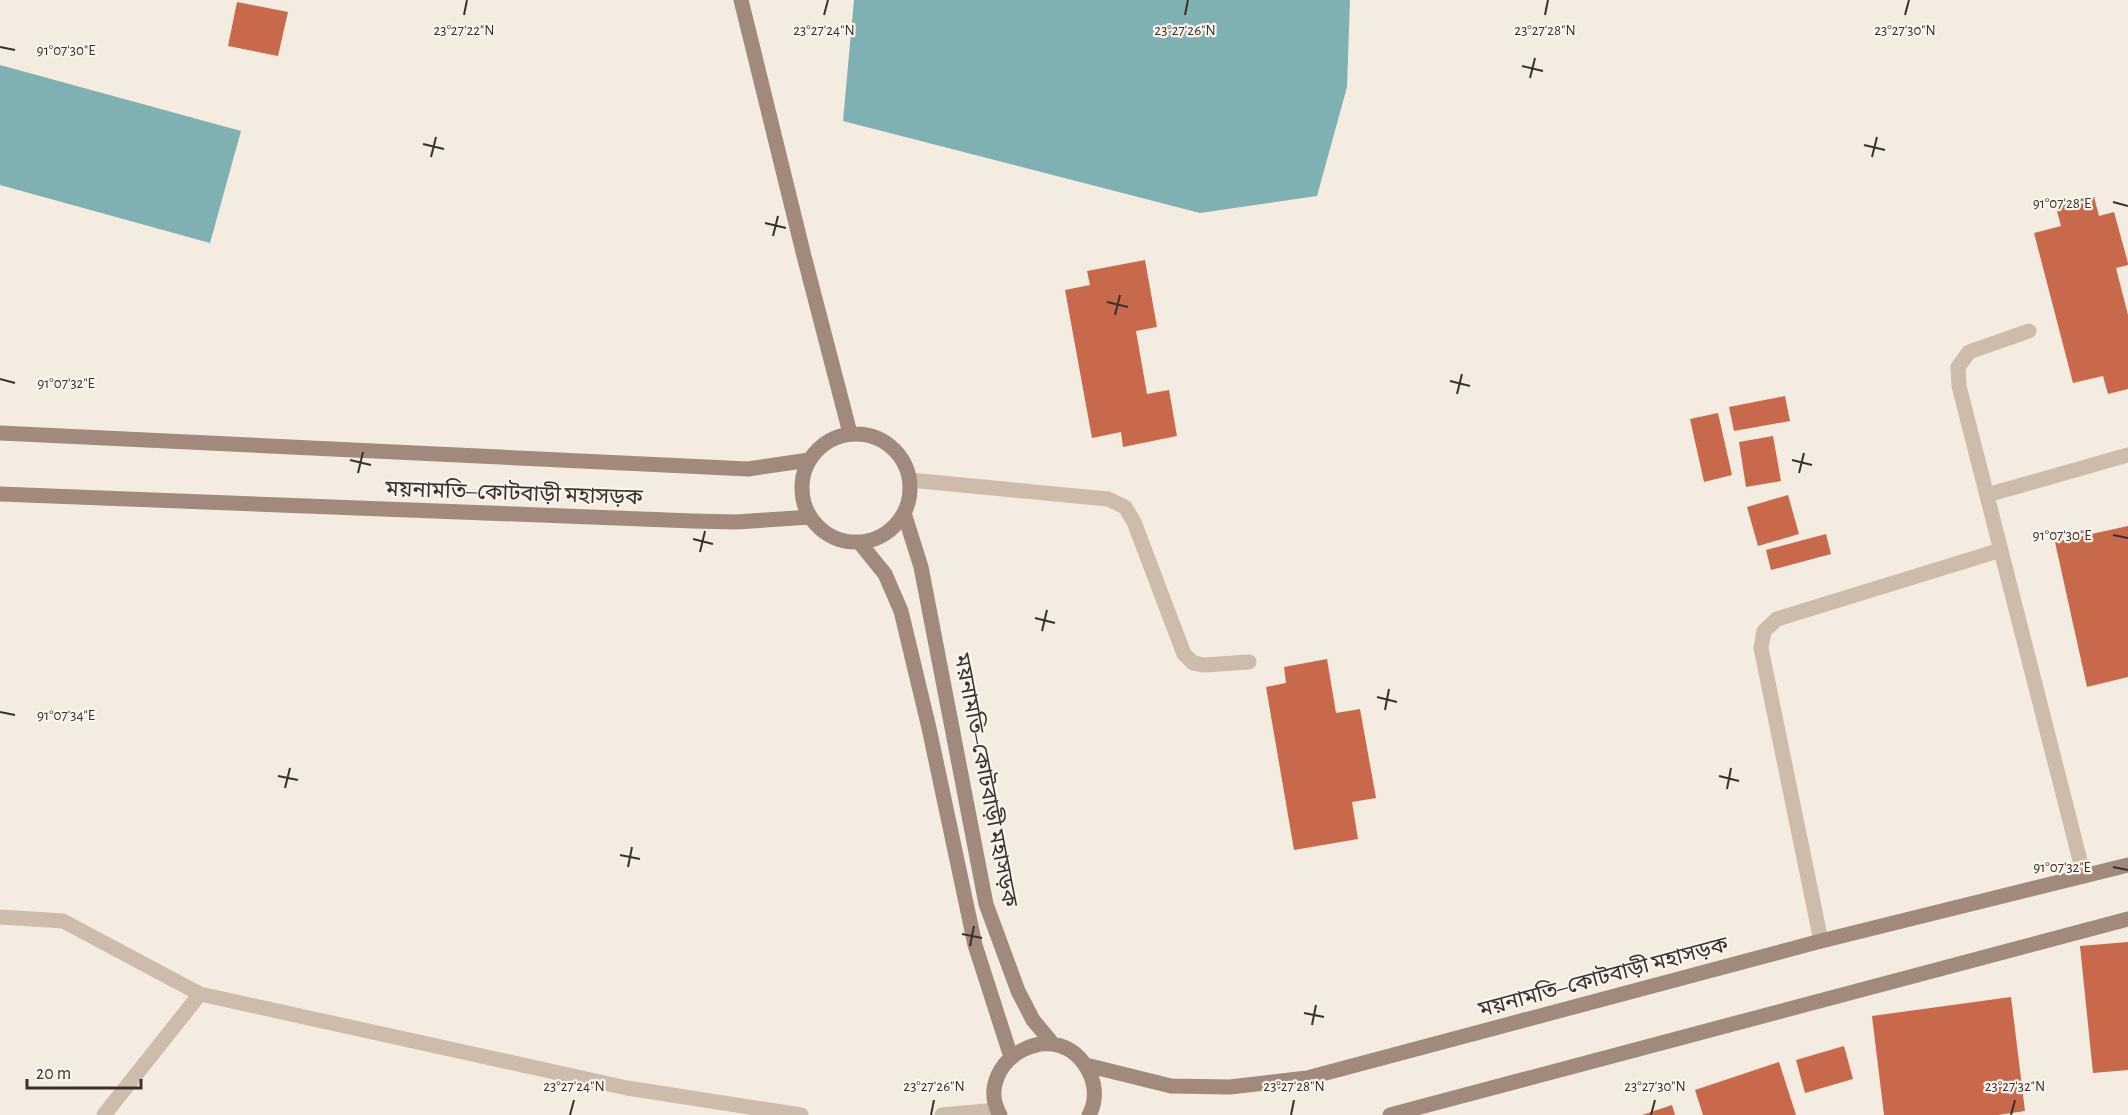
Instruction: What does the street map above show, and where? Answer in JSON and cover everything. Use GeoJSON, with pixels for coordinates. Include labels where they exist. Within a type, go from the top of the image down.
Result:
{"type":"FeatureCollection","features":[{"type":"Feature","properties":{"kind":"main road"},"geometry":{"type":"LineString","coordinates":[[741,0],[850,433]]}},
{"type":"Feature","properties":{"kind":"main road","name":"ময়নামতি–কোটবাড়ী মহাসড়ক"},"geometry":{"type":"LineString","coordinates":[[0,433],[748,469],[809,460]]}},
{"type":"Feature","properties":{"kind":"main road"},"geometry":{"type":"LineString","coordinates":[[904,513],[893,528],[878,538],[845,542],[831,537],[819,528],[803,503],[801,488],[803,474],[809,460],[820,447],[834,438],[850,433],[867,434],[883,440],[905,464],[910,480]]}},
{"type":"Feature","properties":{"kind":"main road","name":"ময়নামতি–কোটবাড়ী মহাসড়ক"},"geometry":{"type":"LineString","coordinates":[[910,480],[910,497],[904,513],[921,567],[986,904],[1018,991],[1034,1020],[1053,1044],[1066,1048],[1086,1065],[1171,1086],[1230,1087],[1307,1078],[1821,941],[2128,865]]}},
{"type":"Feature","properties":{"kind":"main road","name":"ময়নামতি–কোটবাড়ী মহাসড়ক"},"geometry":{"type":"LineString","coordinates":[[0,494],[693,521],[736,522],[810,517]]}},
{"type":"Feature","properties":{"kind":"main road","name":"ময়নামতি–কোটবাড়ী মহাসড়ক"},"geometry":{"type":"LineString","coordinates":[[859,542],[885,574],[901,611],[929,729],[975,945],[1011,1057]]}},
{"type":"Feature","properties":{"kind":"main road"},"geometry":{"type":"LineString","coordinates":[[1389,1115],[2128,919]]}},
{"type":"Feature","properties":{"kind":"main road"},"geometry":{"type":"LineString","coordinates":[[999,1112],[995,1095],[1002,1068],[1011,1057],[1024,1048],[1038,1044],[1053,1044]]}},
{"type":"Feature","properties":{"kind":"main road"},"geometry":{"type":"LineString","coordinates":[[1086,1065],[1093,1080],[1095,1096],[1089,1115]]}},
{"type":"Feature","properties":{"kind":"street"},"geometry":{"type":"LineString","coordinates":[[2029,331],[1969,352],[1959,367],[1959,386],[2084,876]]}},
{"type":"Feature","properties":{"kind":"street"},"geometry":{"type":"LineString","coordinates":[[1987,495],[2128,455]]}},
{"type":"Feature","properties":{"kind":"street"},"geometry":{"type":"LineString","coordinates":[[910,480],[1108,499],[1125,507],[1134,522],[1184,654],[1193,663],[1204,665],[1249,662]]}},
{"type":"Feature","properties":{"kind":"street"},"geometry":{"type":"LineString","coordinates":[[1821,941],[1761,648],[1764,631],[1776,619],[2001,550]]}},
{"type":"Feature","properties":{"kind":"street"},"geometry":{"type":"LineString","coordinates":[[0,917],[63,921],[200,994],[627,1088],[801,1115]]}},
{"type":"Feature","properties":{"kind":"street"},"geometry":{"type":"LineString","coordinates":[[104,1115],[200,994]]}},
{"type":"Feature","properties":{"kind":"street"},"geometry":{"type":"LineString","coordinates":[[942,1115],[999,1112]]}},
{"type":"Feature","properties":{"kind":"water"},"geometry":{"type":"Polygon","coordinates":[[[854,0],[1350,0],[1347,87],[1317,196],[1200,213],[843,121],[854,0]]]}},
{"type":"Feature","properties":{"kind":"water"},"geometry":{"type":"Polygon","coordinates":[[[0,65],[241,131],[210,243],[0,185],[0,65]]]}},
{"type":"Feature","properties":{"kind":"building"},"geometry":{"type":"Polygon","coordinates":[[[237,2],[288,12],[278,56],[228,46],[237,2]]]}},
{"type":"Feature","properties":{"kind":"building"},"geometry":{"type":"Polygon","coordinates":[[[2094,197],[2099,216],[2114,212],[2128,263],[2128,265],[2116,268],[2128,315],[2128,389],[2108,394],[2103,376],[2073,383],[2034,233],[2061,226],[2056,207],[2094,197]]]}},
{"type":"Feature","properties":{"kind":"building"},"geometry":{"type":"Polygon","coordinates":[[[1145,260],[1157,327],[1136,331],[1147,394],[1169,390],[1177,436],[1123,447],[1121,432],[1092,438],[1065,290],[1090,285],[1087,271],[1145,260]]]}},
{"type":"Feature","properties":{"kind":"building"},"geometry":{"type":"Polygon","coordinates":[[[1785,396],[1790,421],[1734,431],[1729,407],[1785,396]]]}},
{"type":"Feature","properties":{"kind":"building"},"geometry":{"type":"Polygon","coordinates":[[[1718,413],[1732,475],[1704,482],[1690,419],[1718,413]]]}},
{"type":"Feature","properties":{"kind":"building"},"geometry":{"type":"Polygon","coordinates":[[[1773,436],[1781,481],[1746,487],[1739,442],[1773,436]]]}},
{"type":"Feature","properties":{"kind":"building"},"geometry":{"type":"Polygon","coordinates":[[[1788,495],[1799,534],[1758,546],[1747,507],[1788,495]]]}},
{"type":"Feature","properties":{"kind":"building"},"geometry":{"type":"Polygon","coordinates":[[[2128,526],[2128,677],[2087,687],[2055,542],[2128,526]]]}},
{"type":"Feature","properties":{"kind":"building"},"geometry":{"type":"Polygon","coordinates":[[[1826,534],[1831,554],[1771,570],[1766,550],[1826,534]]]}},
{"type":"Feature","properties":{"kind":"building"},"geometry":{"type":"Polygon","coordinates":[[[1327,659],[1336,713],[1360,709],[1376,798],[1352,802],[1358,839],[1294,850],[1266,687],[1286,683],[1284,667],[1327,659]]]}},
{"type":"Feature","properties":{"kind":"building"},"geometry":{"type":"Polygon","coordinates":[[[2128,942],[2128,1070],[2093,1073],[2080,946],[2128,942]]]}},
{"type":"Feature","properties":{"kind":"building"},"geometry":{"type":"Polygon","coordinates":[[[2011,997],[2025,1111],[1998,1115],[1884,1115],[1872,1016],[2011,997]]]}},
{"type":"Feature","properties":{"kind":"building"},"geometry":{"type":"Polygon","coordinates":[[[1844,1046],[1853,1079],[1805,1093],[1796,1060],[1844,1046]]]}},
{"type":"Feature","properties":{"kind":"building"},"geometry":{"type":"Polygon","coordinates":[[[1779,1062],[1796,1115],[1703,1115],[1695,1090],[1779,1062]]]}},
{"type":"Feature","properties":{"kind":"building"},"geometry":{"type":"Polygon","coordinates":[[[1672,1105],[1675,1115],[1642,1115],[1672,1105]]]}}]}
